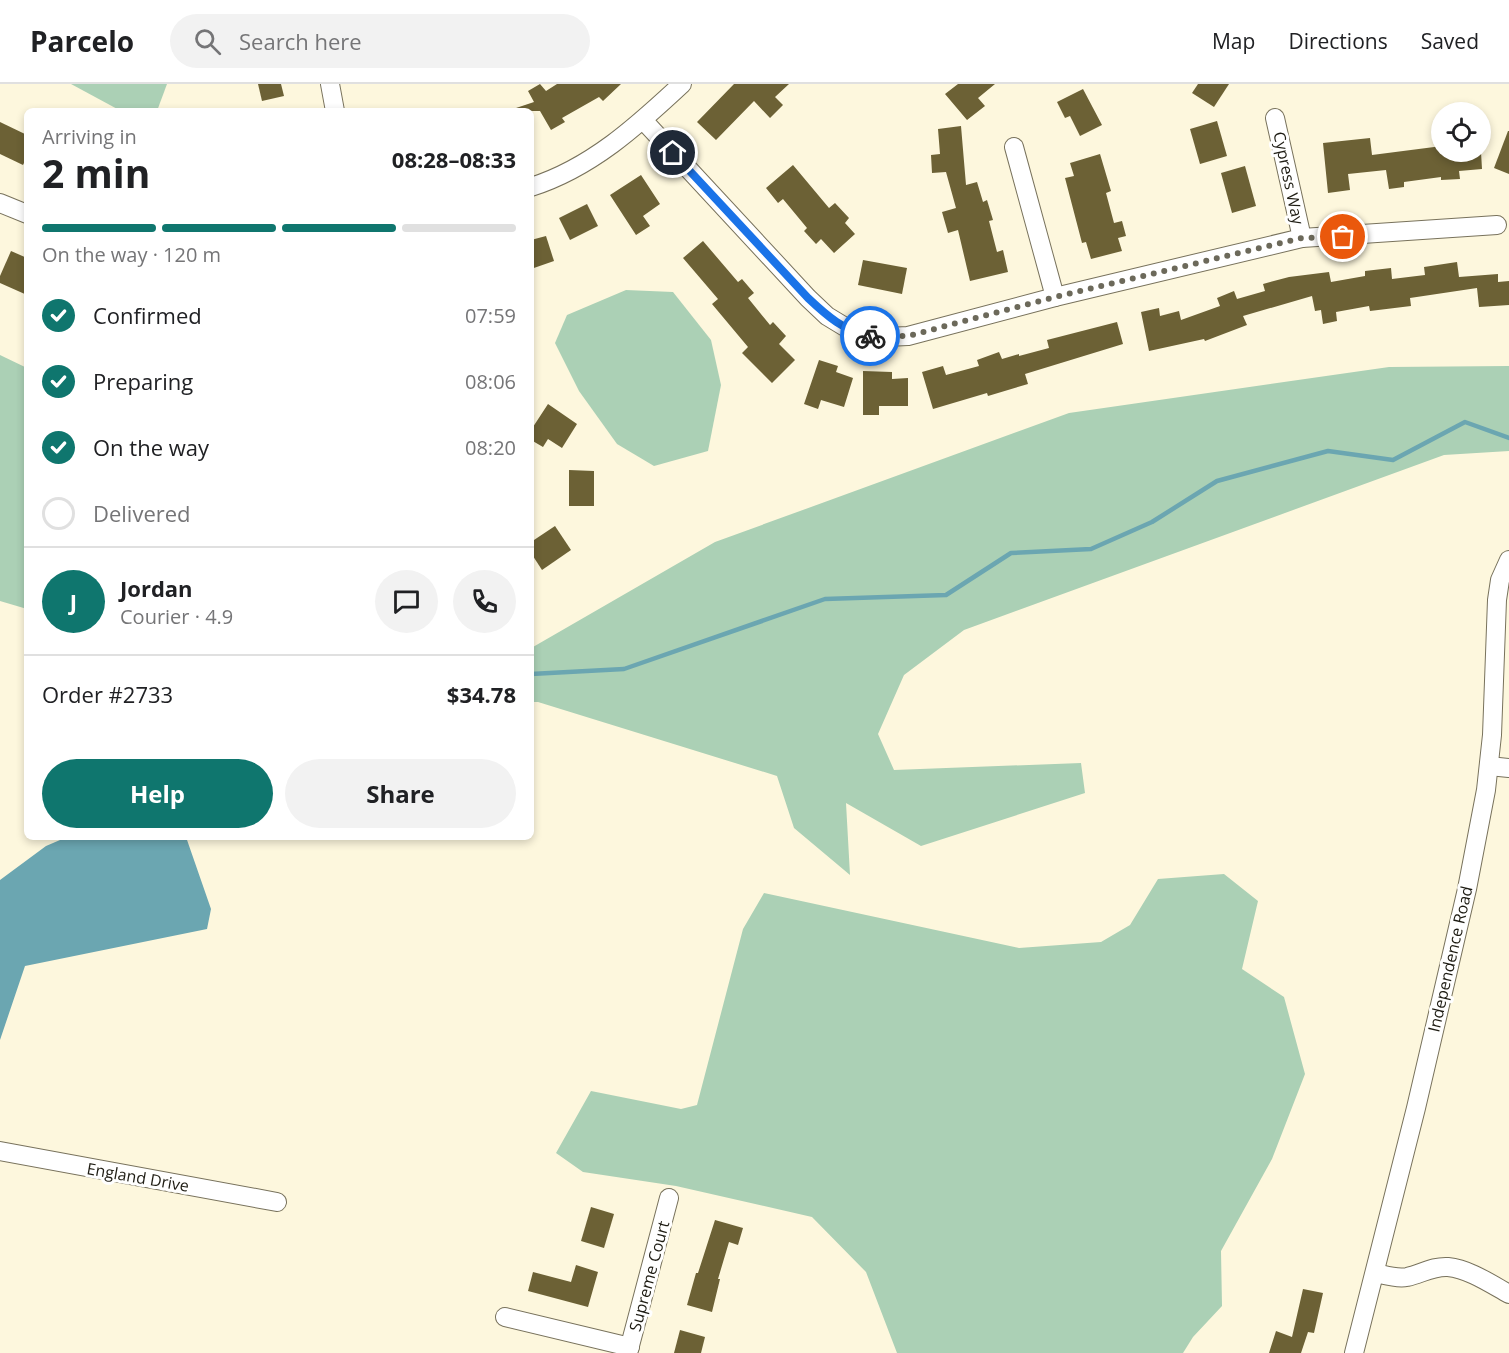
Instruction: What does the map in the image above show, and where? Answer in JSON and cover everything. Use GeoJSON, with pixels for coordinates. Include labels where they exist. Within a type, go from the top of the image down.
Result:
{"type":"FeatureCollection","features":[{"type":"Feature","properties":{"kind":"street"},"geometry":{"type":"LineString","coordinates":[[330,84],[334,108]]}},
{"type":"Feature","properties":{"kind":"street"},"geometry":{"type":"LineString","coordinates":[[534,186],[591,159],[643,120],[682,84]]}},
{"type":"Feature","properties":{"kind":"street","name":"Cypress Way"},"geometry":{"type":"LineString","coordinates":[[1275,118],[1302,238]]}},
{"type":"Feature","properties":{"kind":"street"},"geometry":{"type":"LineString","coordinates":[[643,120],[827,316],[855,333],[886,337],[908,336],[1055,297],[1302,238],[1497,225]]}},
{"type":"Feature","properties":{"kind":"street"},"geometry":{"type":"LineString","coordinates":[[1014,147],[1055,297]]}},
{"type":"Feature","properties":{"kind":"street"},"geometry":{"type":"LineString","coordinates":[[0,203],[24,213]]}},
{"type":"Feature","properties":{"kind":"street","name":"Independence Road"},"geometry":{"type":"LineString","coordinates":[[1354,1353],[1416,1108],[1465,896],[1486,790],[1497,600],[1500,580],[1509,560]]}},
{"type":"Feature","properties":{"kind":"street"},"geometry":{"type":"LineString","coordinates":[[1489,766],[1509,768]]}},
{"type":"Feature","properties":{"kind":"street","name":"England Drive"},"geometry":{"type":"LineString","coordinates":[[0,1151],[277,1202]]}},
{"type":"Feature","properties":{"kind":"street","name":"Supreme Court"},"geometry":{"type":"LineString","coordinates":[[629,1350],[669,1198]]}},
{"type":"Feature","properties":{"kind":"street"},"geometry":{"type":"LineString","coordinates":[[1375,1272],[1396,1278],[1448,1267],[1462,1271],[1509,1294]]}},
{"type":"Feature","properties":{"kind":"street"},"geometry":{"type":"LineString","coordinates":[[505,1317],[629,1350]]}},
{"type":"Feature","properties":{"kind":"green space"},"geometry":{"type":"Polygon","coordinates":[[[71,84],[167,84],[158,108],[115,108],[71,84]]]}},
{"type":"Feature","properties":{"kind":"green space"},"geometry":{"type":"Polygon","coordinates":[[[626,290],[673,292],[711,340],[721,385],[708,451],[654,466],[617,444],[579,391],[555,343],[567,315],[626,290]]]}},
{"type":"Feature","properties":{"kind":"green space"},"geometry":{"type":"Polygon","coordinates":[[[0,355],[24,367],[24,608],[0,601],[0,355]]]}},
{"type":"Feature","properties":{"kind":"green space"},"geometry":{"type":"Polygon","coordinates":[[[1509,366],[1509,451],[1444,455],[964,630],[904,675],[878,734],[894,770],[1081,763],[1085,793],[921,846],[846,803],[850,875],[794,828],[777,776],[534,702],[534,646],[715,542],[1069,413],[1389,367],[1509,366]]]}},
{"type":"Feature","properties":{"kind":"green space"},"geometry":{"type":"Polygon","coordinates":[[[1224,874],[1258,901],[1242,969],[1284,997],[1305,1074],[1272,1159],[1221,1251],[1222,1306],[1193,1337],[1183,1353],[897,1353],[866,1272],[812,1217],[676,1186],[583,1172],[556,1153],[591,1091],[681,1109],[697,1105],[743,929],[764,893],[1019,948],[1101,942],[1130,925],[1158,879],[1224,874]]]}},
{"type":"Feature","properties":{"kind":"water"},"geometry":{"type":"Polygon","coordinates":[[[60,840],[187,840],[211,909],[207,929],[25,966],[0,1040],[0,880],[46,846],[60,840]]]}},
{"type":"Feature","properties":{"kind":"building"},"geometry":{"type":"Polygon","coordinates":[[[258,84],[281,84],[284,96],[262,101],[258,84]]]}},
{"type":"Feature","properties":{"kind":"building"},"geometry":{"type":"Polygon","coordinates":[[[540,84],[546,91],[557,84],[621,84],[603,101],[599,97],[562,118],[565,122],[551,130],[540,111],[534,111],[534,108],[516,108],[534,102],[528,91],[540,84]]]}},
{"type":"Feature","properties":{"kind":"building"},"geometry":{"type":"Polygon","coordinates":[[[734,84],[789,84],[775,97],[783,105],[770,118],[754,101],[716,140],[697,122],[734,84]]]}},
{"type":"Feature","properties":{"kind":"building"},"geometry":{"type":"Polygon","coordinates":[[[958,84],[995,84],[978,98],[985,106],[967,120],[945,94],[958,84]]]}},
{"type":"Feature","properties":{"kind":"building"},"geometry":{"type":"Polygon","coordinates":[[[1198,84],[1229,84],[1214,107],[1192,93],[1198,84]]]}},
{"type":"Feature","properties":{"kind":"building"},"geometry":{"type":"Polygon","coordinates":[[[1083,89],[1102,125],[1080,136],[1070,116],[1065,118],[1057,102],[1083,89]]]}},
{"type":"Feature","properties":{"kind":"building"},"geometry":{"type":"Polygon","coordinates":[[[1217,121],[1227,156],[1200,164],[1190,129],[1217,121]]]}},
{"type":"Feature","properties":{"kind":"building"},"geometry":{"type":"Polygon","coordinates":[[[0,122],[24,134],[24,163],[23,165],[0,154],[0,122]]]}},
{"type":"Feature","properties":{"kind":"building"},"geometry":{"type":"Polygon","coordinates":[[[961,126],[966,185],[977,182],[983,202],[987,200],[993,220],[989,221],[997,252],[1003,250],[1008,272],[970,281],[958,230],[948,233],[942,212],[956,208],[946,172],[932,173],[931,155],[940,154],[938,129],[961,126]]]}},
{"type":"Feature","properties":{"kind":"building"},"geometry":{"type":"Polygon","coordinates":[[[1509,131],[1509,174],[1494,168],[1509,131]]]}},
{"type":"Feature","properties":{"kind":"building"},"geometry":{"type":"Polygon","coordinates":[[[1370,138],[1372,155],[1431,147],[1431,162],[1482,162],[1482,169],[1459,171],[1460,179],[1441,180],[1441,177],[1404,182],[1404,187],[1389,189],[1386,170],[1348,174],[1350,190],[1328,193],[1323,143],[1370,138]]]}},
{"type":"Feature","properties":{"kind":"building"},"geometry":{"type":"Polygon","coordinates":[[[1100,154],[1111,191],[1106,193],[1114,223],[1122,221],[1126,236],[1118,238],[1122,251],[1091,259],[1086,242],[1082,243],[1065,178],[1074,176],[1070,163],[1100,154]]]}},
{"type":"Feature","properties":{"kind":"building"},"geometry":{"type":"Polygon","coordinates":[[[793,165],[829,208],[835,203],[849,218],[845,223],[855,234],[834,253],[821,239],[816,244],[804,231],[807,228],[783,199],[778,203],[766,188],[793,165]]]}},
{"type":"Feature","properties":{"kind":"building"},"geometry":{"type":"Polygon","coordinates":[[[1245,166],[1256,206],[1232,213],[1221,173],[1245,166]]]}},
{"type":"Feature","properties":{"kind":"building"},"geometry":{"type":"Polygon","coordinates":[[[641,175],[660,204],[643,216],[650,226],[636,235],[610,195],[641,175]]]}},
{"type":"Feature","properties":{"kind":"building"},"geometry":{"type":"Polygon","coordinates":[[[587,204],[598,226],[570,240],[559,218],[587,204]]]}},
{"type":"Feature","properties":{"kind":"building"},"geometry":{"type":"Polygon","coordinates":[[[546,236],[554,261],[534,268],[534,239],[546,236]]]}},
{"type":"Feature","properties":{"kind":"building"},"geometry":{"type":"Polygon","coordinates":[[[703,241],[738,282],[742,279],[754,293],[748,298],[770,325],[773,322],[786,336],[779,344],[795,360],[772,383],[742,353],[748,347],[712,304],[718,299],[683,258],[703,241]]]}},
{"type":"Feature","properties":{"kind":"building"},"geometry":{"type":"Polygon","coordinates":[[[11,251],[24,257],[24,294],[0,283],[0,276],[11,251]]]}},
{"type":"Feature","properties":{"kind":"building"},"geometry":{"type":"Polygon","coordinates":[[[863,260],[907,268],[902,294],[858,285],[863,260]]]}},
{"type":"Feature","properties":{"kind":"building"},"geometry":{"type":"Polygon","coordinates":[[[1457,262],[1459,277],[1498,274],[1498,282],[1509,281],[1509,305],[1479,307],[1477,288],[1410,298],[1411,306],[1370,311],[1369,306],[1336,312],[1337,321],[1323,324],[1321,310],[1315,311],[1312,296],[1243,316],[1247,325],[1205,341],[1204,339],[1149,351],[1141,312],[1159,308],[1160,316],[1179,311],[1181,320],[1220,306],[1217,298],[1234,291],[1237,299],[1265,291],[1263,284],[1289,277],[1329,272],[1331,282],[1365,276],[1365,271],[1391,268],[1392,279],[1425,275],[1424,267],[1457,262]]]}},
{"type":"Feature","properties":{"kind":"building"},"geometry":{"type":"Polygon","coordinates":[[[1117,322],[1123,344],[1025,374],[1028,384],[933,409],[922,372],[943,366],[946,375],[979,366],[977,360],[999,352],[1002,359],[1019,354],[1019,356],[1049,348],[1047,340],[1117,322]]]}},
{"type":"Feature","properties":{"kind":"building"},"geometry":{"type":"Polygon","coordinates":[[[819,360],[838,366],[836,372],[853,378],[844,407],[821,400],[818,409],[804,404],[819,360]]]}},
{"type":"Feature","properties":{"kind":"building"},"geometry":{"type":"Polygon","coordinates":[[[863,371],[892,372],[892,379],[908,378],[908,406],[879,406],[879,415],[863,415],[863,371]]]}},
{"type":"Feature","properties":{"kind":"building"},"geometry":{"type":"Polygon","coordinates":[[[548,404],[577,424],[562,448],[548,439],[543,447],[534,442],[534,425],[548,404]]]}},
{"type":"Feature","properties":{"kind":"building"},"geometry":{"type":"Polygon","coordinates":[[[569,470],[594,471],[594,506],[569,506],[569,470]]]}},
{"type":"Feature","properties":{"kind":"building"},"geometry":{"type":"Polygon","coordinates":[[[555,526],[571,550],[542,570],[534,558],[534,540],[555,526]]]}},
{"type":"Feature","properties":{"kind":"building"},"geometry":{"type":"Polygon","coordinates":[[[591,1207],[614,1214],[604,1248],[581,1241],[591,1207]]]}},
{"type":"Feature","properties":{"kind":"building"},"geometry":{"type":"Polygon","coordinates":[[[715,1220],[743,1228],[738,1245],[729,1242],[718,1279],[720,1279],[712,1312],[687,1305],[715,1220]]]}},
{"type":"Feature","properties":{"kind":"building"},"geometry":{"type":"Polygon","coordinates":[[[576,1265],[598,1272],[588,1307],[528,1291],[533,1272],[571,1282],[576,1265]]]}},
{"type":"Feature","properties":{"kind":"building"},"geometry":{"type":"Polygon","coordinates":[[[1303,1289],[1323,1293],[1314,1333],[1308,1332],[1301,1353],[1269,1353],[1276,1331],[1292,1337],[1303,1289]]]}},
{"type":"Feature","properties":{"kind":"building"},"geometry":{"type":"Polygon","coordinates":[[[680,1330],[705,1337],[701,1353],[674,1353],[680,1330]]]}},
{"type":"Feature","properties":{"kind":"waterway"},"geometry":{"type":"LineString","coordinates":[[534,674],[624,669],[825,599],[946,595],[1011,553],[1091,549],[1152,522],[1217,481],[1328,451],[1393,460],[1465,422],[1509,438]]}},
{"type":"Feature","properties":{"kind":"way so far"},"geometry":{"type":"LineString","coordinates":[[870,336],[908,336],[1055,297],[1302,238],[1343,237]]}},
{"type":"Feature","properties":{"kind":"route"},"geometry":{"type":"LineString","coordinates":[[673,153],[827,316],[855,333],[870,336]]}}]}
